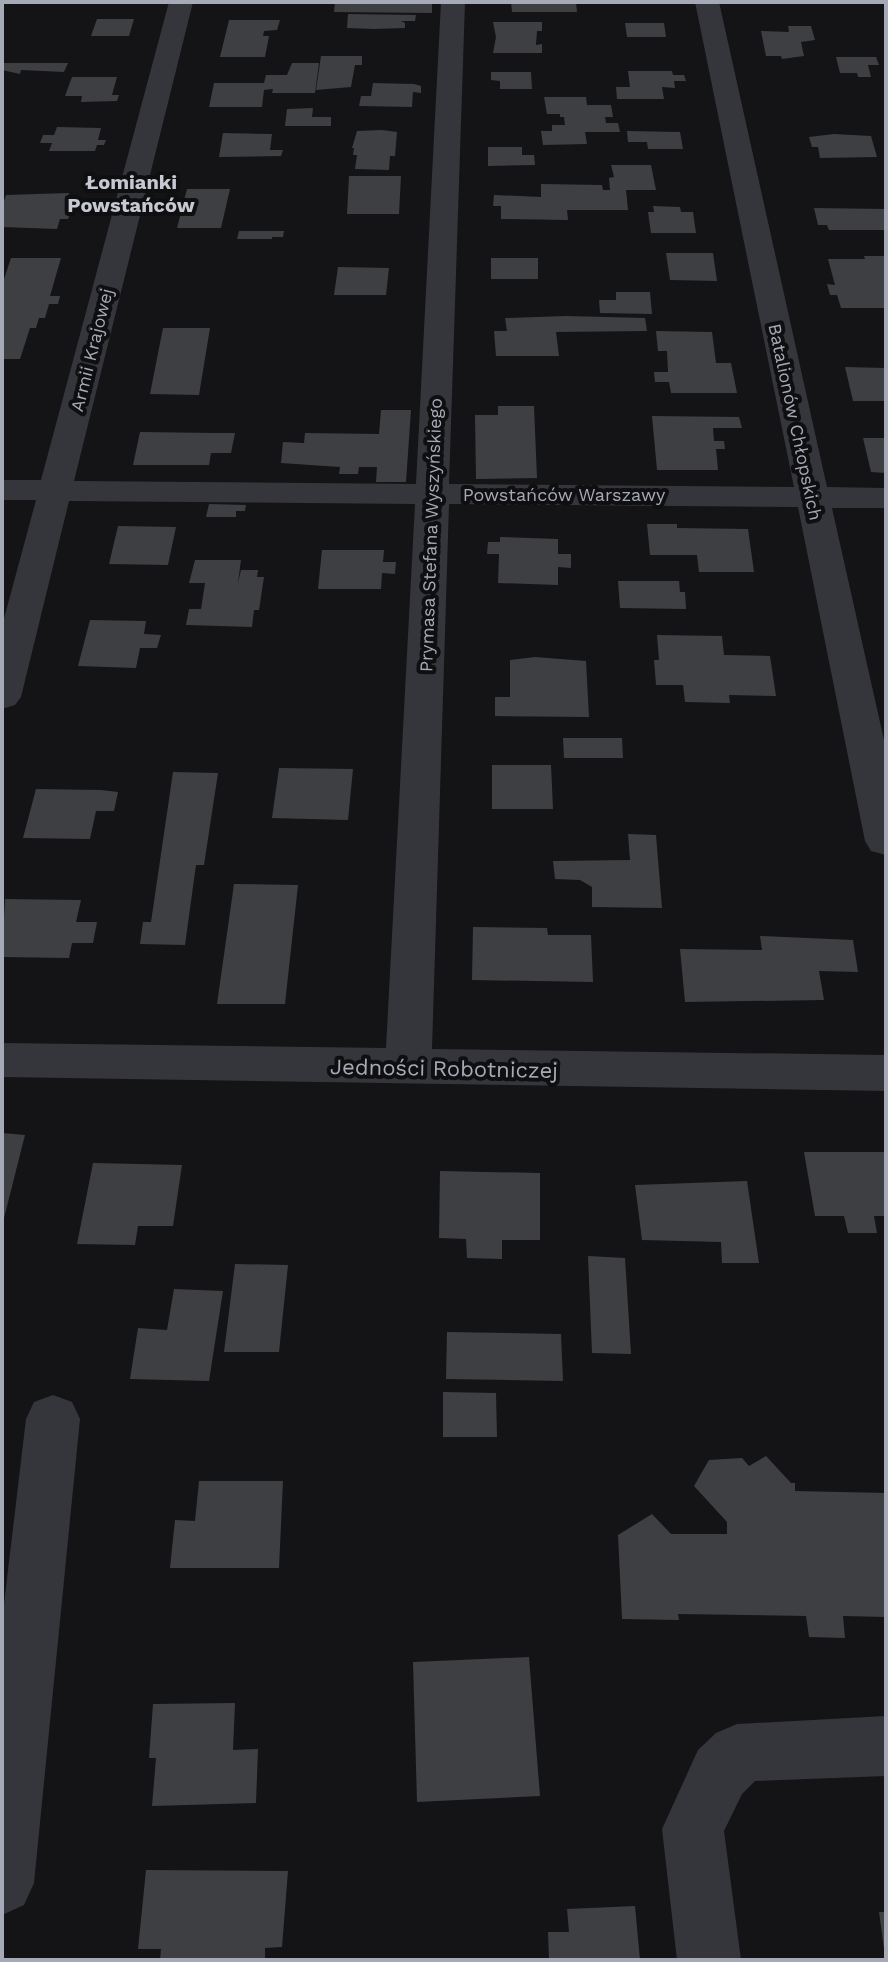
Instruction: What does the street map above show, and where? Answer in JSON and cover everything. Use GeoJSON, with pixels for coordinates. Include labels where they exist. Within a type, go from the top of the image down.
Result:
{"type":"FeatureCollection","features":[{"type":"Feature","properties":{"kind":"street","name":"Armii Krajowej"},"geometry":{"type":"LineString","coordinates":[[2,697],[181,2]]}},
{"type":"Feature","properties":{"kind":"street","name":"Prymasa Stefana Wyszyńskiego"},"geometry":{"type":"LineString","coordinates":[[408,1068],[453,2]]}},
{"type":"Feature","properties":{"kind":"street","name":"Batalionów Chłopskich"},"geometry":{"type":"LineString","coordinates":[[707,2],[886,841]]}},
{"type":"Feature","properties":{"kind":"street","name":"Powstańców Warszawy"},"geometry":{"type":"LineString","coordinates":[[2,490],[886,498]]}},
{"type":"Feature","properties":{"kind":"street","name":"Jedności Robotniczej"},"geometry":{"type":"LineString","coordinates":[[2,1060],[886,1073]]}},
{"type":"Feature","properties":{"kind":"street"},"geometry":{"type":"LineString","coordinates":[[2,1883],[53,1419]]}},
{"type":"Feature","properties":{"kind":"street"},"geometry":{"type":"LineString","coordinates":[[709,1960],[693,1829],[720,1772],[737,1754],[828,1746],[886,1746]]}},
{"type":"Feature","properties":{"kind":"building"},"geometry":{"type":"Polygon","coordinates":[[[335,2],[432,2],[432,13],[334,12],[335,2]]]}},
{"type":"Feature","properties":{"kind":"building"},"geometry":{"type":"Polygon","coordinates":[[[511,2],[576,2],[577,12],[512,12],[511,2]]]}},
{"type":"Feature","properties":{"kind":"building"},"geometry":{"type":"Polygon","coordinates":[[[348,14],[416,15],[415,21],[401,21],[405,23],[405,28],[374,29],[347,28],[348,14]]]}},
{"type":"Feature","properties":{"kind":"building"},"geometry":{"type":"Polygon","coordinates":[[[97,19],[134,19],[129,36],[91,36],[97,19]]]}},
{"type":"Feature","properties":{"kind":"building"},"geometry":{"type":"Polygon","coordinates":[[[229,20],[280,20],[277,30],[264,31],[263,36],[269,36],[265,57],[220,57],[229,20]]]}},
{"type":"Feature","properties":{"kind":"building"},"geometry":{"type":"Polygon","coordinates":[[[493,22],[542,22],[542,31],[537,31],[536,45],[542,44],[542,53],[493,53],[496,37],[493,22]]]}},
{"type":"Feature","properties":{"kind":"building"},"geometry":{"type":"Polygon","coordinates":[[[625,23],[664,23],[666,37],[627,37],[625,23]]]}},
{"type":"Feature","properties":{"kind":"building"},"geometry":{"type":"Polygon","coordinates":[[[788,26],[811,26],[815,40],[801,42],[804,56],[782,59],[781,56],[766,56],[761,31],[789,32],[788,26]]]}},
{"type":"Feature","properties":{"kind":"building"},"geometry":{"type":"Polygon","coordinates":[[[321,56],[362,56],[362,65],[355,65],[351,87],[316,90],[321,56]]]}},
{"type":"Feature","properties":{"kind":"building"},"geometry":{"type":"Polygon","coordinates":[[[836,57],[876,57],[879,65],[868,65],[871,77],[858,77],[857,73],[840,73],[836,57]]]}},
{"type":"Feature","properties":{"kind":"building"},"geometry":{"type":"Polygon","coordinates":[[[2,63],[68,63],[64,72],[21,70],[20,74],[2,70],[2,63]]]}},
{"type":"Feature","properties":{"kind":"building"},"geometry":{"type":"Polygon","coordinates":[[[292,63],[319,63],[315,93],[272,93],[273,89],[264,90],[262,107],[209,107],[214,83],[264,83],[266,75],[287,75],[292,63]]]}},
{"type":"Feature","properties":{"kind":"building"},"geometry":{"type":"Polygon","coordinates":[[[628,71],[672,71],[673,75],[684,75],[686,81],[674,81],[675,88],[662,87],[664,99],[617,99],[616,87],[630,87],[628,71]]]}},
{"type":"Feature","properties":{"kind":"building"},"geometry":{"type":"Polygon","coordinates":[[[491,72],[531,72],[532,89],[500,89],[500,81],[491,80],[491,72]]]}},
{"type":"Feature","properties":{"kind":"building"},"geometry":{"type":"Polygon","coordinates":[[[72,77],[117,77],[112,95],[119,95],[117,101],[81,102],[82,96],[65,96],[72,77]]]}},
{"type":"Feature","properties":{"kind":"building"},"geometry":{"type":"Polygon","coordinates":[[[373,83],[414,84],[421,86],[421,93],[413,92],[412,107],[359,106],[361,96],[371,96],[373,83]]]}},
{"type":"Feature","properties":{"kind":"building"},"geometry":{"type":"Polygon","coordinates":[[[544,97],[586,97],[587,105],[611,105],[613,117],[605,117],[606,123],[618,123],[620,132],[585,132],[587,144],[543,145],[541,131],[552,131],[552,125],[565,125],[564,117],[560,114],[547,114],[544,97]]]}},
{"type":"Feature","properties":{"kind":"building"},"geometry":{"type":"Polygon","coordinates":[[[313,108],[312,117],[331,117],[331,126],[285,126],[287,109],[313,108]]]}},
{"type":"Feature","properties":{"kind":"building"},"geometry":{"type":"Polygon","coordinates":[[[57,127],[101,128],[98,140],[106,140],[104,145],[97,145],[95,151],[49,151],[52,143],[40,143],[43,135],[54,135],[57,127]]]}},
{"type":"Feature","properties":{"kind":"building"},"geometry":{"type":"Polygon","coordinates":[[[357,131],[397,132],[395,156],[390,156],[389,170],[355,169],[357,155],[353,155],[352,148],[357,131]]]}},
{"type":"Feature","properties":{"kind":"building"},"geometry":{"type":"Polygon","coordinates":[[[627,131],[680,132],[683,149],[648,149],[647,142],[628,142],[627,131]]]}},
{"type":"Feature","properties":{"kind":"building"},"geometry":{"type":"Polygon","coordinates":[[[223,133],[272,134],[270,150],[283,150],[281,156],[219,157],[223,133]]]}},
{"type":"Feature","properties":{"kind":"building"},"geometry":{"type":"Polygon","coordinates":[[[834,134],[871,136],[877,157],[820,158],[818,147],[812,147],[809,137],[834,134]]]}},
{"type":"Feature","properties":{"kind":"building"},"geometry":{"type":"Polygon","coordinates":[[[488,147],[522,147],[522,155],[534,155],[535,165],[488,166],[488,147]]]}},
{"type":"Feature","properties":{"kind":"building"},"geometry":{"type":"Polygon","coordinates":[[[611,165],[651,165],[656,190],[626,190],[628,210],[567,210],[568,220],[501,219],[501,206],[493,206],[494,195],[541,197],[541,184],[602,185],[603,190],[610,190],[609,178],[614,177],[611,165]]]}},
{"type":"Feature","properties":{"kind":"building"},"geometry":{"type":"Polygon","coordinates":[[[349,176],[401,176],[399,214],[347,214],[349,176]]]}},
{"type":"Feature","properties":{"kind":"building"},"geometry":{"type":"Polygon","coordinates":[[[187,189],[230,189],[221,228],[177,228],[187,189]]]}},
{"type":"Feature","properties":{"kind":"building"},"geometry":{"type":"Polygon","coordinates":[[[69,193],[66,203],[74,203],[68,219],[60,219],[57,229],[2,227],[2,207],[6,195],[69,193]]]}},
{"type":"Feature","properties":{"kind":"building"},"geometry":{"type":"Polygon","coordinates":[[[653,206],[680,207],[681,212],[693,212],[696,233],[651,233],[648,212],[654,212],[653,206]]]}},
{"type":"Feature","properties":{"kind":"building"},"geometry":{"type":"Polygon","coordinates":[[[814,208],[886,209],[886,230],[829,230],[827,225],[818,225],[814,208]]]}},
{"type":"Feature","properties":{"kind":"building"},"geometry":{"type":"Polygon","coordinates":[[[239,231],[284,231],[283,237],[272,239],[237,239],[239,231]]]}},
{"type":"Feature","properties":{"kind":"building"},"geometry":{"type":"Polygon","coordinates":[[[666,253],[713,253],[717,281],[670,280],[666,253]]]}},
{"type":"Feature","properties":{"kind":"building"},"geometry":{"type":"Polygon","coordinates":[[[864,256],[886,256],[886,308],[841,308],[837,295],[830,295],[827,284],[835,285],[828,259],[865,259],[864,256]]]}},
{"type":"Feature","properties":{"kind":"building"},"geometry":{"type":"Polygon","coordinates":[[[11,258],[61,258],[50,296],[60,296],[58,304],[49,304],[45,318],[39,318],[36,328],[30,328],[20,359],[2,359],[2,285],[11,258]]]}},
{"type":"Feature","properties":{"kind":"building"},"geometry":{"type":"Polygon","coordinates":[[[491,258],[538,258],[538,279],[491,279],[491,258]]]}},
{"type":"Feature","properties":{"kind":"building"},"geometry":{"type":"Polygon","coordinates":[[[338,267],[389,268],[386,295],[334,295],[338,267]]]}},
{"type":"Feature","properties":{"kind":"building"},"geometry":{"type":"Polygon","coordinates":[[[616,292],[650,292],[652,314],[600,313],[599,300],[616,300],[616,292]]]}},
{"type":"Feature","properties":{"kind":"building"},"geometry":{"type":"Polygon","coordinates":[[[505,318],[645,318],[647,331],[556,332],[559,356],[496,356],[494,331],[507,331],[505,318]]]}},
{"type":"Feature","properties":{"kind":"building"},"geometry":{"type":"Polygon","coordinates":[[[163,328],[210,328],[199,395],[150,394],[163,328]]]}},
{"type":"Feature","properties":{"kind":"building"},"geometry":{"type":"Polygon","coordinates":[[[656,331],[712,332],[716,363],[731,363],[737,393],[671,393],[669,382],[655,382],[654,372],[668,372],[667,351],[658,351],[656,331]]]}},
{"type":"Feature","properties":{"kind":"building"},"geometry":{"type":"Polygon","coordinates":[[[845,367],[886,368],[886,401],[853,401],[845,367]]]}},
{"type":"Feature","properties":{"kind":"building"},"geometry":{"type":"Polygon","coordinates":[[[498,406],[534,406],[537,478],[476,479],[475,415],[498,415],[498,406]]]}},
{"type":"Feature","properties":{"kind":"building"},"geometry":{"type":"Polygon","coordinates":[[[381,410],[411,410],[406,482],[376,482],[377,467],[359,467],[358,474],[339,474],[340,467],[281,463],[283,442],[304,443],[305,433],[379,434],[381,410]]]}},
{"type":"Feature","properties":{"kind":"building"},"geometry":{"type":"Polygon","coordinates":[[[652,416],[739,417],[742,428],[713,428],[714,441],[724,441],[725,449],[716,449],[718,470],[657,470],[652,416]]]}},
{"type":"Feature","properties":{"kind":"building"},"geometry":{"type":"Polygon","coordinates":[[[140,432],[235,433],[231,453],[211,453],[209,465],[133,465],[140,432]]]}},
{"type":"Feature","properties":{"kind":"building"},"geometry":{"type":"Polygon","coordinates":[[[863,438],[886,438],[886,473],[871,472],[863,438]]]}},
{"type":"Feature","properties":{"kind":"building"},"geometry":{"type":"Polygon","coordinates":[[[209,504],[246,505],[245,511],[236,511],[236,517],[206,517],[209,504]]]}},
{"type":"Feature","properties":{"kind":"building"},"geometry":{"type":"Polygon","coordinates":[[[647,524],[677,524],[677,528],[748,529],[754,572],[699,572],[697,555],[650,555],[647,524]]]}},
{"type":"Feature","properties":{"kind":"building"},"geometry":{"type":"Polygon","coordinates":[[[118,526],[176,527],[168,565],[109,564],[118,526]]]}},
{"type":"Feature","properties":{"kind":"building"},"geometry":{"type":"Polygon","coordinates":[[[500,537],[558,539],[558,554],[571,554],[571,568],[558,567],[558,585],[498,583],[499,554],[487,554],[488,542],[500,542],[500,537]]]}},
{"type":"Feature","properties":{"kind":"building"},"geometry":{"type":"Polygon","coordinates":[[[322,550],[384,550],[383,562],[396,562],[395,574],[382,573],[381,589],[318,589],[322,550]]]}},
{"type":"Feature","properties":{"kind":"building"},"geometry":{"type":"Polygon","coordinates":[[[195,560],[241,560],[238,583],[241,570],[258,570],[257,577],[264,577],[259,610],[254,610],[252,627],[186,625],[189,609],[201,609],[205,583],[189,583],[195,560]]]}},
{"type":"Feature","properties":{"kind":"building"},"geometry":{"type":"Polygon","coordinates":[[[618,581],[679,581],[680,592],[685,592],[686,609],[620,608],[618,581]]]}},
{"type":"Feature","properties":{"kind":"building"},"geometry":{"type":"Polygon","coordinates":[[[90,620],[146,621],[144,634],[161,635],[157,648],[140,648],[136,668],[78,666],[90,620]]]}},
{"type":"Feature","properties":{"kind":"building"},"geometry":{"type":"Polygon","coordinates":[[[657,635],[722,636],[724,655],[770,656],[776,696],[729,695],[730,703],[685,702],[683,685],[656,685],[654,660],[659,660],[657,635]]]}},
{"type":"Feature","properties":{"kind":"building"},"geometry":{"type":"Polygon","coordinates":[[[535,657],[586,661],[589,717],[495,716],[495,697],[510,697],[510,660],[535,657]]]}},
{"type":"Feature","properties":{"kind":"building"},"geometry":{"type":"Polygon","coordinates":[[[563,738],[622,738],[623,758],[564,758],[563,738]]]}},
{"type":"Feature","properties":{"kind":"building"},"geometry":{"type":"Polygon","coordinates":[[[492,765],[551,765],[553,809],[492,809],[492,765]]]}},
{"type":"Feature","properties":{"kind":"building"},"geometry":{"type":"Polygon","coordinates":[[[279,768],[353,769],[348,820],[272,818],[279,768]]]}},
{"type":"Feature","properties":{"kind":"building"},"geometry":{"type":"Polygon","coordinates":[[[173,772],[218,773],[204,865],[196,865],[185,945],[140,944],[143,922],[151,922],[173,772]]]}},
{"type":"Feature","properties":{"kind":"building"},"geometry":{"type":"Polygon","coordinates":[[[36,789],[118,792],[114,811],[96,811],[90,839],[23,838],[36,789]]]}},
{"type":"Feature","properties":{"kind":"building"},"geometry":{"type":"Polygon","coordinates":[[[628,834],[656,835],[662,908],[592,907],[592,887],[580,880],[555,879],[553,861],[630,860],[628,834]]]}},
{"type":"Feature","properties":{"kind":"building"},"geometry":{"type":"Polygon","coordinates":[[[234,884],[298,885],[285,1004],[217,1004],[234,884]]]}},
{"type":"Feature","properties":{"kind":"building"},"geometry":{"type":"Polygon","coordinates":[[[5,899],[81,900],[76,922],[97,922],[93,943],[72,943],[69,958],[2,957],[5,899]]]}},
{"type":"Feature","properties":{"kind":"building"},"geometry":{"type":"Polygon","coordinates":[[[473,927],[547,928],[548,935],[591,935],[593,982],[472,980],[473,927]]]}},
{"type":"Feature","properties":{"kind":"building"},"geometry":{"type":"Polygon","coordinates":[[[760,936],[853,940],[858,972],[819,971],[824,1000],[685,1002],[680,949],[762,950],[760,936]]]}},
{"type":"Feature","properties":{"kind":"building"},"geometry":{"type":"Polygon","coordinates":[[[2,1133],[25,1135],[3,1222],[2,1222],[2,1133]]]}},
{"type":"Feature","properties":{"kind":"building"},"geometry":{"type":"Polygon","coordinates":[[[804,1152],[886,1152],[886,1216],[874,1216],[877,1233],[848,1233],[844,1216],[815,1216],[804,1152]]]}},
{"type":"Feature","properties":{"kind":"building"},"geometry":{"type":"Polygon","coordinates":[[[93,1163],[182,1165],[173,1226],[138,1226],[135,1245],[77,1244],[93,1163]]]}},
{"type":"Feature","properties":{"kind":"building"},"geometry":{"type":"Polygon","coordinates":[[[440,1171],[540,1173],[540,1240],[502,1240],[502,1259],[467,1258],[466,1239],[439,1238],[440,1171]]]}},
{"type":"Feature","properties":{"kind":"building"},"geometry":{"type":"Polygon","coordinates":[[[747,1181],[759,1263],[722,1263],[721,1242],[642,1240],[635,1185],[747,1181]]]}},
{"type":"Feature","properties":{"kind":"building"},"geometry":{"type":"Polygon","coordinates":[[[588,1256],[625,1258],[631,1354],[592,1353],[588,1256]]]}},
{"type":"Feature","properties":{"kind":"building"},"geometry":{"type":"Polygon","coordinates":[[[235,1264],[288,1265],[279,1352],[224,1352],[235,1264]]]}},
{"type":"Feature","properties":{"kind":"building"},"geometry":{"type":"Polygon","coordinates":[[[174,1289],[223,1291],[209,1381],[130,1379],[138,1328],[167,1330],[174,1289]]]}},
{"type":"Feature","properties":{"kind":"building"},"geometry":{"type":"Polygon","coordinates":[[[447,1332],[561,1334],[563,1381],[446,1379],[447,1332]]]}},
{"type":"Feature","properties":{"kind":"building"},"geometry":{"type":"Polygon","coordinates":[[[443,1392],[496,1393],[497,1437],[443,1437],[443,1392]]]}},
{"type":"Feature","properties":{"kind":"building"},"geometry":{"type":"Polygon","coordinates":[[[766,1456],[791,1483],[795,1483],[795,1491],[886,1493],[886,1617],[843,1616],[845,1638],[809,1637],[806,1616],[678,1614],[679,1620],[622,1619],[618,1535],[652,1514],[671,1534],[727,1534],[727,1522],[694,1486],[709,1460],[742,1458],[749,1466],[766,1456]]]}},
{"type":"Feature","properties":{"kind":"building"},"geometry":{"type":"Polygon","coordinates":[[[199,1481],[283,1481],[279,1568],[170,1568],[175,1520],[195,1521],[199,1481]]]}},
{"type":"Feature","properties":{"kind":"building"},"geometry":{"type":"Polygon","coordinates":[[[529,1657],[540,1796],[417,1802],[413,1662],[529,1657]]]}},
{"type":"Feature","properties":{"kind":"building"},"geometry":{"type":"Polygon","coordinates":[[[235,1703],[233,1750],[258,1749],[256,1803],[152,1806],[156,1758],[149,1758],[153,1704],[235,1703]]]}},
{"type":"Feature","properties":{"kind":"building"},"geometry":{"type":"Polygon","coordinates":[[[146,1870],[288,1871],[282,1947],[265,1948],[265,1960],[160,1960],[161,1949],[138,1949],[146,1870]]]}},
{"type":"Feature","properties":{"kind":"building"},"geometry":{"type":"Polygon","coordinates":[[[635,1906],[640,1960],[549,1960],[548,1932],[569,1932],[567,1909],[635,1906]]]}},
{"type":"Feature","properties":{"kind":"building"},"geometry":{"type":"Polygon","coordinates":[[[879,1912],[886,1912],[886,1949],[884,1949],[879,1912]]]}},
{"type":"Feature","properties":{"kind":"district","name":"Łomianki Powstańców"},"geometry":{"type":"Point","coordinates":[131,194]}}]}
